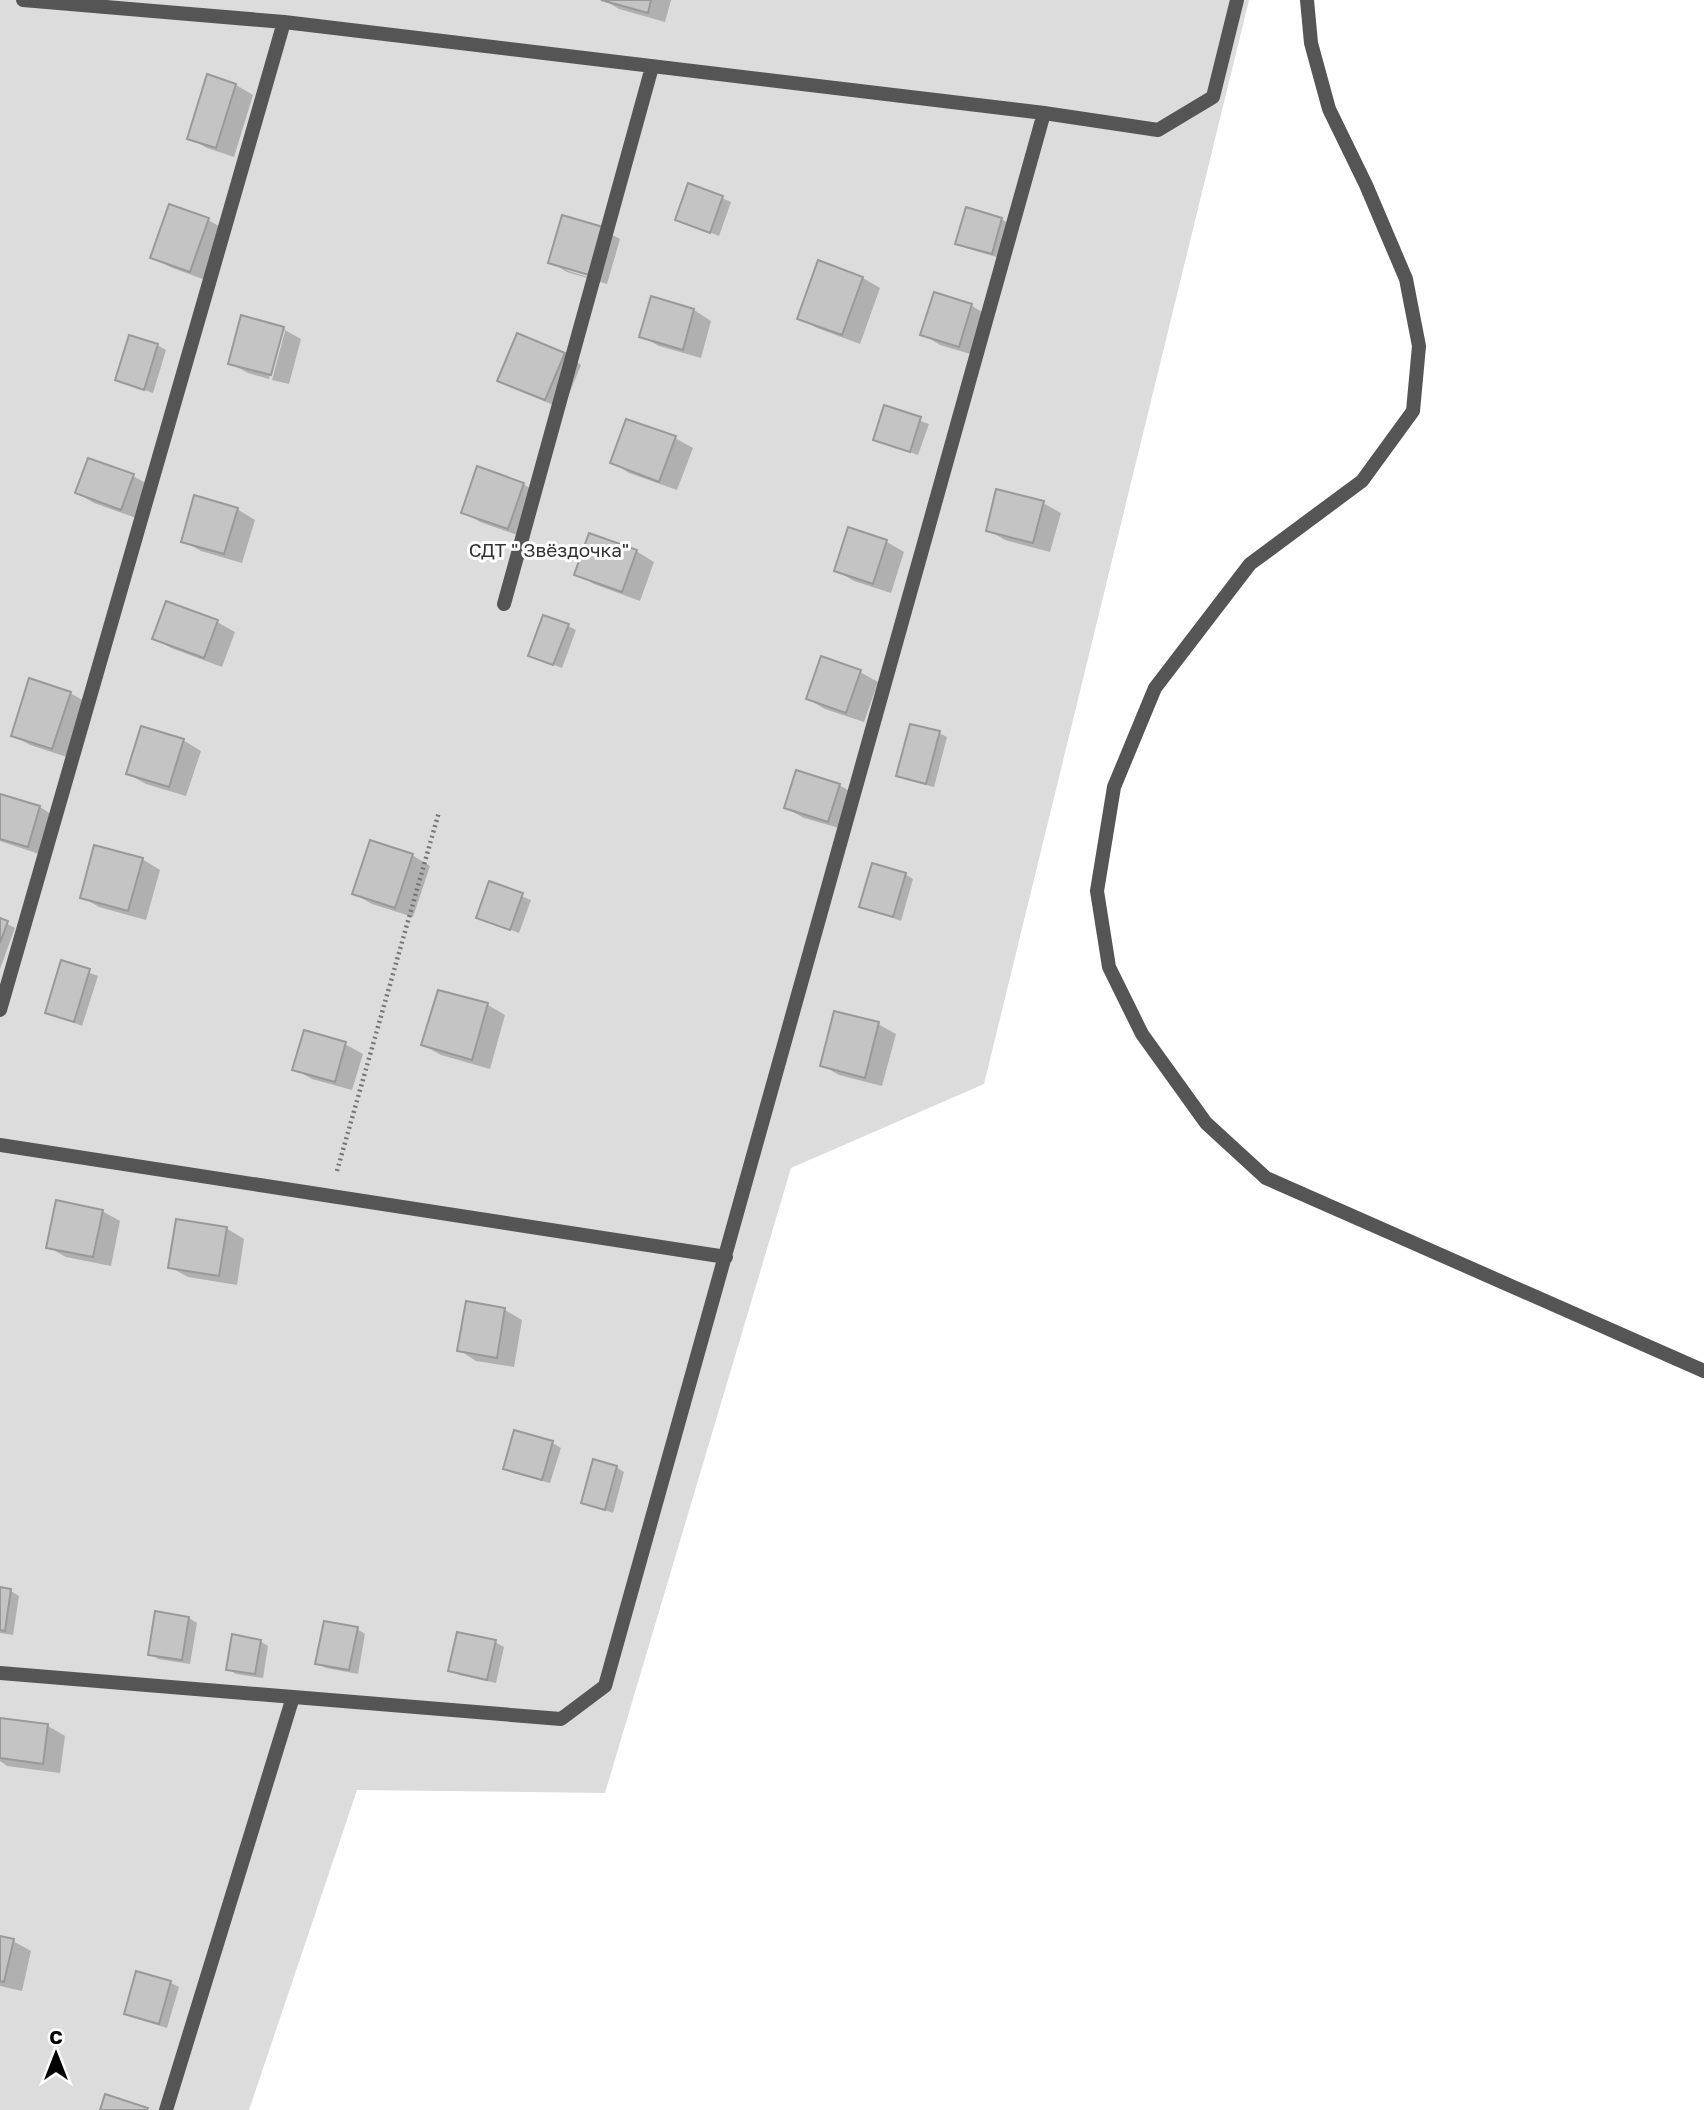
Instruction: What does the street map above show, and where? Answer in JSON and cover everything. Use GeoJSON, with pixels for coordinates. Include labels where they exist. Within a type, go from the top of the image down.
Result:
{"type":"FeatureCollection","features":[{"type":"Feature","properties":{"kind":"lane"},"geometry":{"type":"LineString","coordinates":[[23,0],[284,22],[1044,113],[1157,130],[1213,97],[1237,0]]}},
{"type":"Feature","properties":{"kind":"lane"},"geometry":{"type":"LineString","coordinates":[[1307,0],[1311,43],[1329,109],[1406,279],[1419,346],[1413,411],[1362,481],[1250,564],[1155,688],[1114,787],[1099,878],[1097,891],[1110,967],[1142,1034],[1206,1123],[1266,1178],[1704,1371]]}},
{"type":"Feature","properties":{"kind":"lane"},"geometry":{"type":"LineString","coordinates":[[0,1010],[284,22]]}},
{"type":"Feature","properties":{"kind":"lane"},"geometry":{"type":"LineString","coordinates":[[504,604],[652,67]]}},
{"type":"Feature","properties":{"kind":"lane"},"geometry":{"type":"LineString","coordinates":[[0,1673],[561,1719],[605,1686],[1044,113]]}},
{"type":"Feature","properties":{"kind":"lane"},"geometry":{"type":"LineString","coordinates":[[0,1145],[726,1257]]}},
{"type":"Feature","properties":{"kind":"lane"},"geometry":{"type":"LineString","coordinates":[[166,2110],[293,1697]]}},
{"type":"Feature","properties":{"kind":"path"},"geometry":{"type":"LineString","coordinates":[[330,1196],[439,812]]}},
{"type":"Feature","properties":{"kind":"green space","name":"СДТ \" Звёздочка\""},"geometry":{"type":"Polygon","coordinates":[[[0,0],[1249,0],[984,1084],[791,1168],[605,1793],[357,1790],[249,2110],[0,2110],[0,0]]]}},
{"type":"Feature","properties":{"kind":"building"},"geometry":{"type":"Polygon","coordinates":[[[601,0],[651,0],[648,13],[601,0]]]}},
{"type":"Feature","properties":{"kind":"building"},"geometry":{"type":"Polygon","coordinates":[[[207,74],[236,84],[216,148],[187,139],[207,74]]]}},
{"type":"Feature","properties":{"kind":"building"},"geometry":{"type":"Polygon","coordinates":[[[688,183],[723,196],[710,233],[675,220],[688,183]]]}},
{"type":"Feature","properties":{"kind":"building"},"geometry":{"type":"Polygon","coordinates":[[[169,204],[209,218],[190,272],[150,258],[169,204]]]}},
{"type":"Feature","properties":{"kind":"building"},"geometry":{"type":"Polygon","coordinates":[[[966,207],[1002,218],[992,254],[955,244],[966,207]]]}},
{"type":"Feature","properties":{"kind":"building"},"geometry":{"type":"Polygon","coordinates":[[[562,215],[603,227],[589,275],[548,263],[562,215]]]}},
{"type":"Feature","properties":{"kind":"building"},"geometry":{"type":"Polygon","coordinates":[[[818,260],[863,277],[842,335],[797,319],[818,260]]]}},
{"type":"Feature","properties":{"kind":"building"},"geometry":{"type":"Polygon","coordinates":[[[934,292],[972,304],[959,347],[920,335],[934,292]]]}},
{"type":"Feature","properties":{"kind":"building"},"geometry":{"type":"Polygon","coordinates":[[[651,296],[694,309],[683,350],[639,337],[651,296]]]}},
{"type":"Feature","properties":{"kind":"building"},"geometry":{"type":"Polygon","coordinates":[[[241,315],[284,327],[271,375],[228,364],[241,315]]]}},
{"type":"Feature","properties":{"kind":"building"},"geometry":{"type":"Polygon","coordinates":[[[517,333],[565,353],[545,400],[497,381],[517,333]]]}},
{"type":"Feature","properties":{"kind":"building"},"geometry":{"type":"Polygon","coordinates":[[[129,335],[158,344],[144,390],[115,380],[129,335]]]}},
{"type":"Feature","properties":{"kind":"building"},"geometry":{"type":"Polygon","coordinates":[[[884,405],[921,417],[910,452],[873,440],[884,405]]]}},
{"type":"Feature","properties":{"kind":"building"},"geometry":{"type":"Polygon","coordinates":[[[626,419],[676,436],[659,482],[610,463],[626,419]]]}},
{"type":"Feature","properties":{"kind":"building"},"geometry":{"type":"Polygon","coordinates":[[[88,458],[134,474],[121,510],[75,493],[88,458]]]}},
{"type":"Feature","properties":{"kind":"building"},"geometry":{"type":"Polygon","coordinates":[[[477,466],[524,483],[508,529],[461,513],[477,466]]]}},
{"type":"Feature","properties":{"kind":"building"},"geometry":{"type":"Polygon","coordinates":[[[996,489],[1044,501],[1033,543],[986,531],[996,489]]]}},
{"type":"Feature","properties":{"kind":"building"},"geometry":{"type":"Polygon","coordinates":[[[194,495],[238,508],[224,554],[181,542],[194,495]]]}},
{"type":"Feature","properties":{"kind":"building"},"geometry":{"type":"Polygon","coordinates":[[[848,527],[887,540],[873,584],[834,571],[848,527]]]}},
{"type":"Feature","properties":{"kind":"building"},"geometry":{"type":"Polygon","coordinates":[[[589,533],[637,550],[622,592],[574,575],[589,533]]]}},
{"type":"Feature","properties":{"kind":"building"},"geometry":{"type":"Polygon","coordinates":[[[166,601],[218,620],[204,658],[152,639],[166,601]]]}},
{"type":"Feature","properties":{"kind":"building"},"geometry":{"type":"Polygon","coordinates":[[[543,615],[569,624],[553,665],[528,656],[543,615]]]}},
{"type":"Feature","properties":{"kind":"building"},"geometry":{"type":"Polygon","coordinates":[[[821,656],[861,670],[846,713],[806,699],[821,656]]]}},
{"type":"Feature","properties":{"kind":"building"},"geometry":{"type":"Polygon","coordinates":[[[29,678],[71,692],[52,749],[11,736],[29,678]]]}},
{"type":"Feature","properties":{"kind":"building"},"geometry":{"type":"Polygon","coordinates":[[[910,724],[940,731],[926,784],[896,776],[910,724]]]}},
{"type":"Feature","properties":{"kind":"building"},"geometry":{"type":"Polygon","coordinates":[[[141,726],[184,739],[169,787],[126,774],[141,726]]]}},
{"type":"Feature","properties":{"kind":"building"},"geometry":{"type":"Polygon","coordinates":[[[796,770],[840,784],[828,822],[784,808],[796,770]]]}},
{"type":"Feature","properties":{"kind":"building"},"geometry":{"type":"Polygon","coordinates":[[[0,794],[40,806],[28,847],[0,839],[0,794]]]}},
{"type":"Feature","properties":{"kind":"building"},"geometry":{"type":"Polygon","coordinates":[[[370,840],[413,854],[395,908],[352,894],[370,840]]]}},
{"type":"Feature","properties":{"kind":"building"},"geometry":{"type":"Polygon","coordinates":[[[94,845],[143,858],[128,911],[80,898],[94,845]]]}},
{"type":"Feature","properties":{"kind":"building"},"geometry":{"type":"Polygon","coordinates":[[[872,863],[906,873],[893,917],[859,907],[872,863]]]}},
{"type":"Feature","properties":{"kind":"building"},"geometry":{"type":"Polygon","coordinates":[[[489,881],[523,893],[510,930],[476,918],[489,881]]]}},
{"type":"Feature","properties":{"kind":"building"},"geometry":{"type":"Polygon","coordinates":[[[0,918],[8,921],[0,943],[0,918]]]}},
{"type":"Feature","properties":{"kind":"building"},"geometry":{"type":"Polygon","coordinates":[[[61,960],[90,969],[74,1022],[45,1013],[61,960]]]}},
{"type":"Feature","properties":{"kind":"building"},"geometry":{"type":"Polygon","coordinates":[[[438,990],[488,1003],[472,1060],[421,1045],[438,990]]]}},
{"type":"Feature","properties":{"kind":"building"},"geometry":{"type":"Polygon","coordinates":[[[834,1011],[879,1022],[865,1078],[820,1066],[834,1011]]]}},
{"type":"Feature","properties":{"kind":"building"},"geometry":{"type":"Polygon","coordinates":[[[304,1030],[346,1042],[335,1082],[292,1070],[304,1030]]]}},
{"type":"Feature","properties":{"kind":"building"},"geometry":{"type":"Polygon","coordinates":[[[56,1200],[103,1210],[93,1257],[46,1248],[56,1200]]]}},
{"type":"Feature","properties":{"kind":"building"},"geometry":{"type":"Polygon","coordinates":[[[176,1219],[227,1227],[219,1276],[168,1268],[176,1219]]]}},
{"type":"Feature","properties":{"kind":"building"},"geometry":{"type":"Polygon","coordinates":[[[466,1301],[505,1308],[497,1358],[457,1351],[466,1301]]]}},
{"type":"Feature","properties":{"kind":"building"},"geometry":{"type":"Polygon","coordinates":[[[514,1430],[553,1441],[542,1480],[503,1469],[514,1430]]]}},
{"type":"Feature","properties":{"kind":"building"},"geometry":{"type":"Polygon","coordinates":[[[593,1459],[617,1466],[605,1510],[581,1503],[593,1459]]]}},
{"type":"Feature","properties":{"kind":"building"},"geometry":{"type":"Polygon","coordinates":[[[0,1587],[11,1589],[5,1631],[0,1630],[0,1587]]]}},
{"type":"Feature","properties":{"kind":"building"},"geometry":{"type":"Polygon","coordinates":[[[155,1611],[189,1617],[182,1660],[148,1655],[155,1611]]]}},
{"type":"Feature","properties":{"kind":"building"},"geometry":{"type":"Polygon","coordinates":[[[324,1621],[358,1627],[349,1670],[315,1664],[324,1621]]]}},
{"type":"Feature","properties":{"kind":"building"},"geometry":{"type":"Polygon","coordinates":[[[457,1632],[496,1640],[487,1680],[448,1671],[457,1632]]]}},
{"type":"Feature","properties":{"kind":"building"},"geometry":{"type":"Polygon","coordinates":[[[232,1634],[261,1640],[255,1674],[226,1670],[232,1634]]]}},
{"type":"Feature","properties":{"kind":"building"},"geometry":{"type":"Polygon","coordinates":[[[0,1718],[48,1724],[43,1764],[0,1758],[0,1718]]]}},
{"type":"Feature","properties":{"kind":"building"},"geometry":{"type":"Polygon","coordinates":[[[0,1936],[14,1939],[4,1982],[0,1981],[0,1936]]]}},
{"type":"Feature","properties":{"kind":"building"},"geometry":{"type":"Polygon","coordinates":[[[136,1971],[171,1981],[159,2024],[124,2014],[136,1971]]]}},
{"type":"Feature","properties":{"kind":"building"},"geometry":{"type":"Polygon","coordinates":[[[105,2094],[148,2108],[100,2110],[105,2094]]]}}]}
